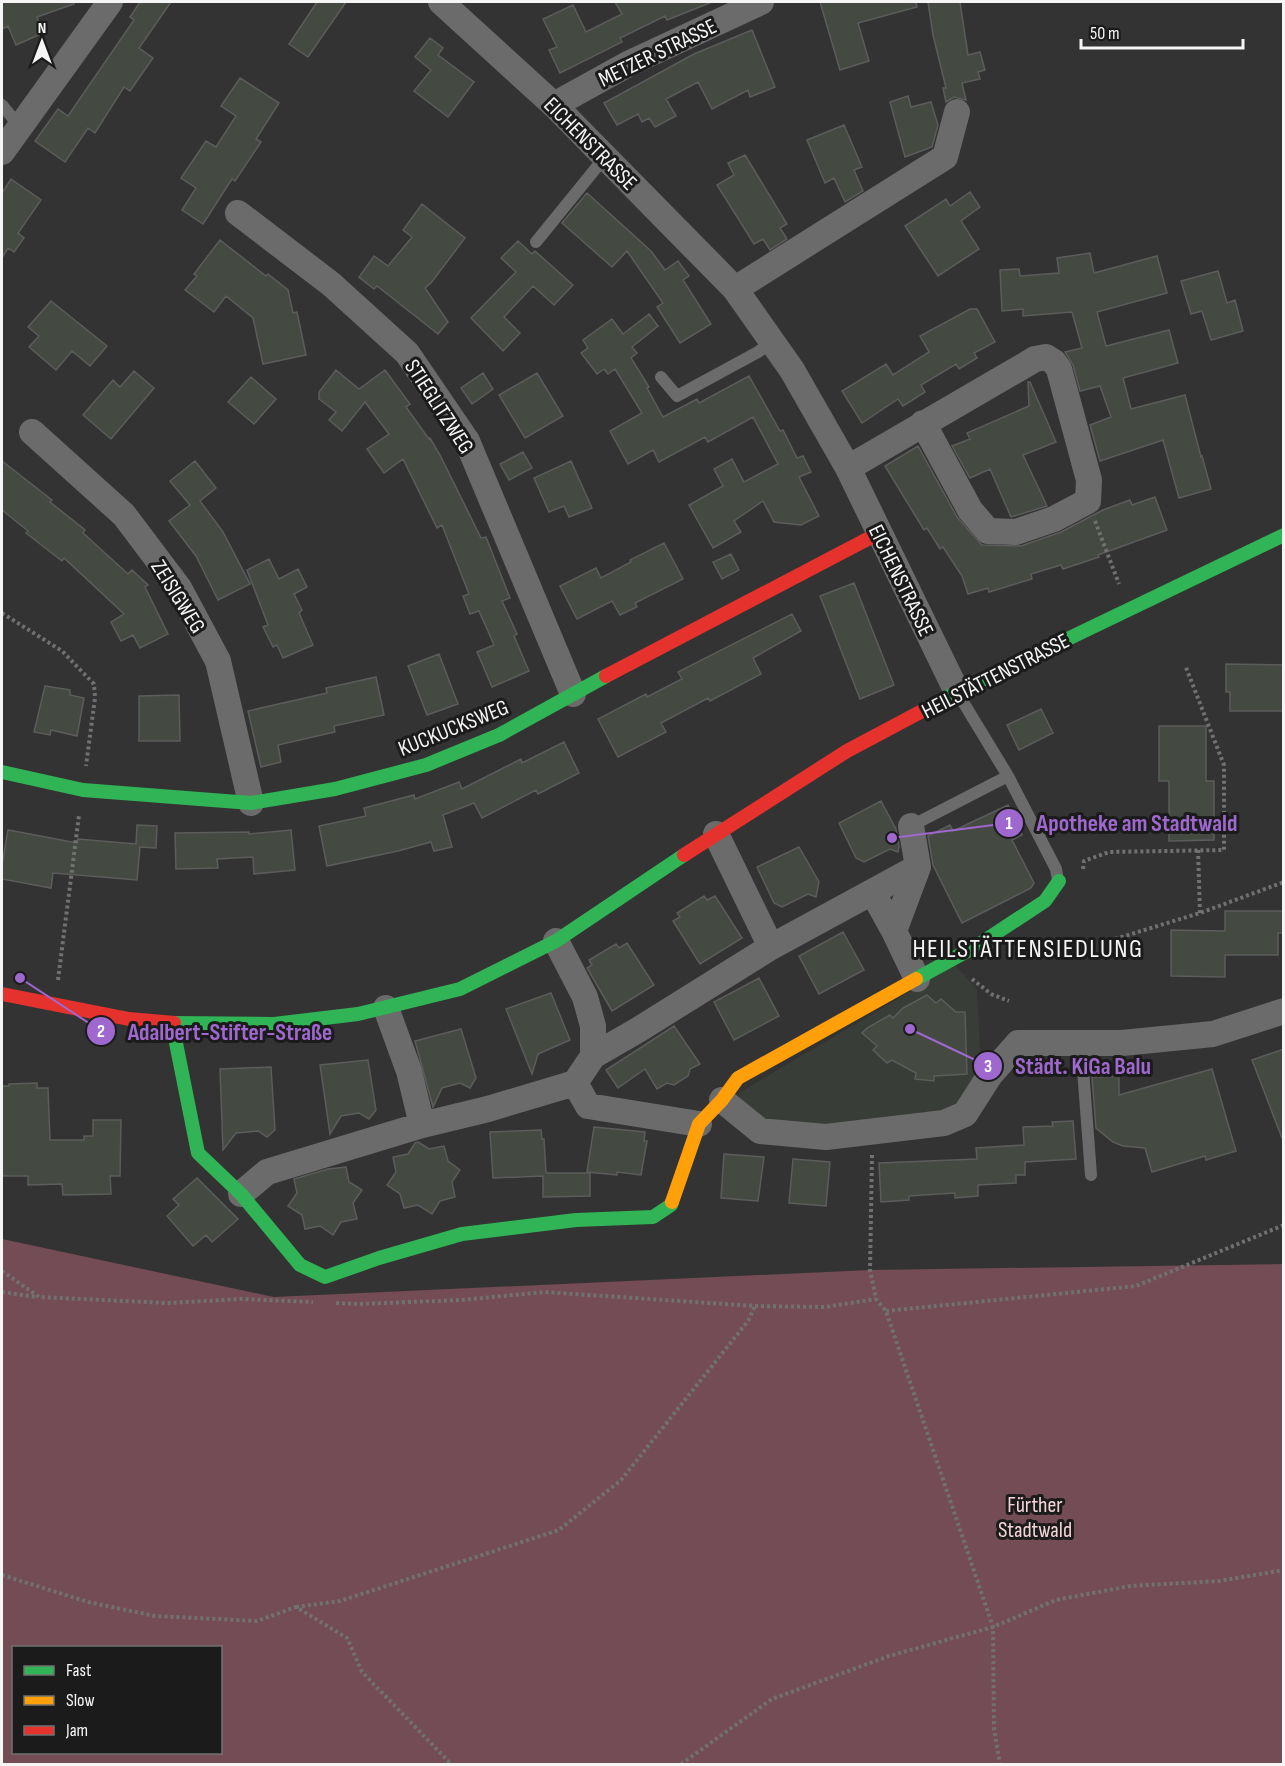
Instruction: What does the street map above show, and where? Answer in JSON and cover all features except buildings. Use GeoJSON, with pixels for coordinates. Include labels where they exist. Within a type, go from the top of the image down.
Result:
{"type":"FeatureCollection","features":[{"type":"Feature","properties":{"kind":"street"},"geometry":{"type":"LineString","coordinates":[[2,152],[110,2]]}},
{"type":"Feature","properties":{"kind":"street","name":"EICHENSTRASSE"},"geometry":{"type":"LineString","coordinates":[[441,2],[554,105],[735,289],[792,370],[848,468],[957,692]]}},
{"type":"Feature","properties":{"kind":"street","name":"METZER STRASSE"},"geometry":{"type":"LineString","coordinates":[[554,105],[630,63],[761,2]]}},
{"type":"Feature","properties":{"kind":"street"},"geometry":{"type":"LineString","coordinates":[[735,289],[945,157],[957,112]]}},
{"type":"Feature","properties":{"kind":"street","name":"STIEGLITZWEG"},"geometry":{"type":"LineString","coordinates":[[237,213],[331,284],[407,353],[467,441],[573,694]]}},
{"type":"Feature","properties":{"kind":"street"},"geometry":{"type":"LineString","coordinates":[[848,468],[923,423],[1035,359],[1046,357],[1059,369],[1089,480],[1088,501],[1054,519],[1016,531],[988,531],[970,510],[923,423]]}},
{"type":"Feature","properties":{"kind":"street","name":"ZEISIGWEG"},"geometry":{"type":"LineString","coordinates":[[32,432],[124,514],[179,588],[218,661],[251,802]]}},
{"type":"Feature","properties":{"kind":"street","name":"KUCKUCKSWEG"},"geometry":{"type":"LineString","coordinates":[[2,772],[83,790],[251,802],[335,789],[426,765],[499,735],[879,533]]}},
{"type":"Feature","properties":{"kind":"street","name":"HEILSTÄTTENSTRASSE"},"geometry":{"type":"LineString","coordinates":[[2,994],[108,1015],[172,1023],[274,1024],[358,1014],[460,988],[556,941],[716,834],[847,751],[957,692],[1284,535]]}},
{"type":"Feature","properties":{"kind":"street"},"geometry":{"type":"LineString","coordinates":[[894,931],[918,867],[911,826]]}},
{"type":"Feature","properties":{"kind":"street"},"geometry":{"type":"LineString","coordinates":[[716,834],[771,947]]}},
{"type":"Feature","properties":{"kind":"street"},"geometry":{"type":"LineString","coordinates":[[241,1194],[267,1172],[422,1125],[488,1109],[575,1083],[592,1056],[771,947],[918,867]]}},
{"type":"Feature","properties":{"kind":"street"},"geometry":{"type":"LineString","coordinates":[[172,1023],[198,1153],[241,1194],[300,1265],[325,1276],[462,1234],[576,1220],[653,1217],[671,1205],[699,1124],[722,1100],[738,1078],[978,945],[1046,901],[1059,881]]}},
{"type":"Feature","properties":{"kind":"street"},"geometry":{"type":"LineString","coordinates":[[873,893],[917,979]]}},
{"type":"Feature","properties":{"kind":"street"},"geometry":{"type":"LineString","coordinates":[[556,941],[585,997],[593,1026],[592,1056]]}},
{"type":"Feature","properties":{"kind":"street"},"geometry":{"type":"LineString","coordinates":[[386,1008],[409,1071],[422,1125]]}},
{"type":"Feature","properties":{"kind":"street"},"geometry":{"type":"LineString","coordinates":[[722,1100],[760,1131],[826,1137],[944,1123],[965,1114],[990,1076],[1018,1043],[1122,1043],[1213,1034],[1284,1011]]}},
{"type":"Feature","properties":{"kind":"street"},"geometry":{"type":"LineString","coordinates":[[575,1083],[588,1106],[699,1124]]}},
{"type":"Feature","properties":{"kind":"lane"},"geometry":{"type":"LineString","coordinates":[[2,105],[20,127]]}},
{"type":"Feature","properties":{"kind":"lane"},"geometry":{"type":"LineString","coordinates":[[536,242],[605,157]]}},
{"type":"Feature","properties":{"kind":"lane"},"geometry":{"type":"LineString","coordinates":[[661,377],[677,396],[772,342]]}},
{"type":"Feature","properties":{"kind":"lane"},"geometry":{"type":"LineString","coordinates":[[957,692],[1008,776],[1056,868],[1059,881]]}},
{"type":"Feature","properties":{"kind":"lane"},"geometry":{"type":"LineString","coordinates":[[911,826],[1008,776]]}},
{"type":"Feature","properties":{"kind":"lane"},"geometry":{"type":"LineString","coordinates":[[1081,1043],[1092,1175]]}},
{"type":"Feature","properties":{"kind":"path"},"geometry":{"type":"LineString","coordinates":[[1088,501],[1128,608]]}},
{"type":"Feature","properties":{"kind":"path"},"geometry":{"type":"LineString","coordinates":[[1059,881],[1084,868],[1084,861],[1109,852],[1224,850],[1224,765],[1185,664]]}},
{"type":"Feature","properties":{"kind":"path"},"geometry":{"type":"LineString","coordinates":[[1198,850],[1200,913]]}},
{"type":"Feature","properties":{"kind":"path"},"geometry":{"type":"LineString","coordinates":[[1115,939],[1200,913],[1284,882]]}},
{"type":"Feature","properties":{"kind":"path"},"geometry":{"type":"LineString","coordinates":[[969,974],[979,986],[1009,1001]]}},
{"type":"Feature","properties":{"kind":"path"},"geometry":{"type":"LineString","coordinates":[[872,1133],[870,1270],[876,1299],[886,1311],[993,1627],[994,1729],[1000,1764]]}},
{"type":"Feature","properties":{"kind":"path"},"geometry":{"type":"LineString","coordinates":[[886,1311],[1136,1286],[1284,1225]]}},
{"type":"Feature","properties":{"kind":"path"},"geometry":{"type":"LineString","coordinates":[[2,1271],[39,1298]]}},
{"type":"Feature","properties":{"kind":"path"},"geometry":{"type":"LineString","coordinates":[[2,1292],[39,1298],[167,1303],[241,1299],[322,1303]]}},
{"type":"Feature","properties":{"kind":"path"},"geometry":{"type":"LineString","coordinates":[[333,1303],[462,1300],[544,1292],[755,1306],[825,1307],[876,1299]]}},
{"type":"Feature","properties":{"kind":"path"},"geometry":{"type":"LineString","coordinates":[[2,1575],[88,1602],[155,1616],[257,1621],[297,1607],[340,1601],[559,1530],[621,1480],[748,1321],[755,1306]]}},
{"type":"Feature","properties":{"kind":"path"},"geometry":{"type":"LineString","coordinates":[[681,1764],[771,1699],[889,1656],[993,1627],[1056,1600],[1130,1586],[1219,1581],[1284,1570]]}},
{"type":"Feature","properties":{"kind":"path"},"geometry":{"type":"LineString","coordinates":[[297,1607],[347,1638],[362,1672],[451,1764]]}},
{"type":"Feature","properties":{"kind":"shaded area"},"geometry":{"type":"Polygon","coordinates":[[[955,965],[977,989],[981,1070],[963,1100],[939,1118],[773,1128],[742,1108],[739,1093],[955,965]]]}},
{"type":"Feature","properties":{"kind":"green space","name":"Fürther Stadtwald"},"geometry":{"type":"Polygon","coordinates":[[[2,1239],[274,1297],[870,1270],[1283,1264],[1283,1764],[2,1764],[2,1239]]]}},
{"type":"Feature","properties":{"kind":"traffic: fast"},"geometry":{"type":"LineString","coordinates":[[924,710],[1284,535]]}},
{"type":"Feature","properties":{"kind":"traffic: fast"},"geometry":{"type":"LineString","coordinates":[[2,772],[83,790],[251,803],[335,789],[426,765],[499,735],[606,676]]}},
{"type":"Feature","properties":{"kind":"traffic: fast"},"geometry":{"type":"LineString","coordinates":[[174,1023],[274,1024],[358,1014],[460,989],[556,941],[684,855]]}},
{"type":"Feature","properties":{"kind":"traffic: fast"},"geometry":{"type":"LineString","coordinates":[[916,979],[978,945],[1045,901],[1059,881]]}},
{"type":"Feature","properties":{"kind":"traffic: fast"},"geometry":{"type":"LineString","coordinates":[[172,1023],[198,1153],[241,1194],[300,1265],[325,1277],[379,1258],[462,1234],[576,1220],[653,1217],[672,1202]]}},
{"type":"Feature","properties":{"kind":"traffic: slow"},"geometry":{"type":"LineString","coordinates":[[672,1202],[699,1124],[722,1100],[738,1078],[916,979]]}},
{"type":"Feature","properties":{"kind":"traffic: jam"},"geometry":{"type":"LineString","coordinates":[[606,676],[879,533]]}},
{"type":"Feature","properties":{"kind":"traffic: jam"},"geometry":{"type":"LineString","coordinates":[[684,855],[847,751],[924,710]]}},
{"type":"Feature","properties":{"kind":"traffic: jam"},"geometry":{"type":"LineString","coordinates":[[2,994],[129,1019],[174,1023]]}},
{"type":"Feature","properties":{"kind":"place","name":"Apotheke am Stadtwald"},"geometry":{"type":"Point","coordinates":[892,838]}},
{"type":"Feature","properties":{"kind":"place","name":"Adalbert-Stifter-Straße"},"geometry":{"type":"Point","coordinates":[20,978]}},
{"type":"Feature","properties":{"kind":"place","name":"Städt. KiGa Balu"},"geometry":{"type":"Point","coordinates":[910,1029]}},
{"type":"Feature","properties":{"kind":"district","name":"HEILSTÄTTENSIEDLUNG"},"geometry":{"type":"Point","coordinates":[1028,948]}}]}
